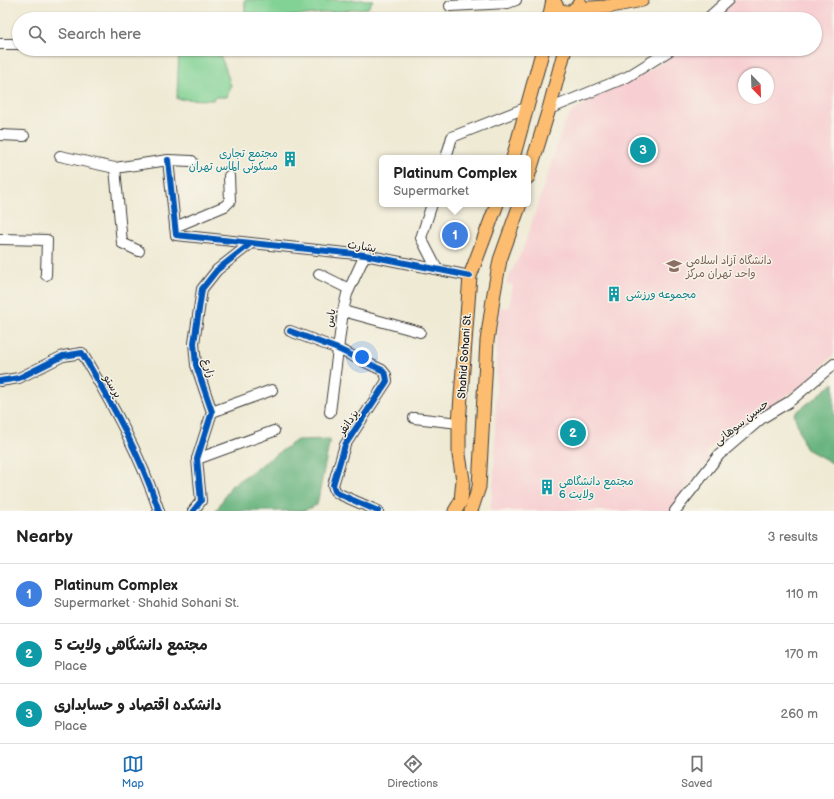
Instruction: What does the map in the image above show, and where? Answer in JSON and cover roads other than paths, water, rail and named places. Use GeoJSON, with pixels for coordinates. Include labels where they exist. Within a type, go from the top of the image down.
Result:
{"type":"FeatureCollection","features":[{"type":"Feature","properties":{"kind":"main road"},"geometry":{"type":"LineString","coordinates":[[553,0],[556,7],[563,12],[576,9],[606,7],[642,0]]}},
{"type":"Feature","properties":{"kind":"main road"},"geometry":{"type":"LineString","coordinates":[[550,12],[553,0]]}},
{"type":"Feature","properties":{"kind":"main road"},"geometry":{"type":"LineString","coordinates":[[514,155],[541,56]]}},
{"type":"Feature","properties":{"kind":"main road"},"geometry":{"type":"LineString","coordinates":[[531,167],[563,56]]}},
{"type":"Feature","properties":{"kind":"main road","name":"Shahid Sohani St."},"geometry":{"type":"LineString","coordinates":[[455,511],[461,500],[463,480],[459,455],[459,423],[470,276],[496,207]]}},
{"type":"Feature","properties":{"kind":"main road","name":"Shahid Sohani St."},"geometry":{"type":"LineString","coordinates":[[471,511],[479,487],[487,341],[494,293],[500,260],[519,207]]}},
{"type":"Feature","properties":{"kind":"street"},"geometry":{"type":"LineString","coordinates":[[450,6],[508,3],[516,0]]}},
{"type":"Feature","properties":{"kind":"street"},"geometry":{"type":"LineString","coordinates":[[715,12],[728,0]]}},
{"type":"Feature","properties":{"kind":"street"},"geometry":{"type":"LineString","coordinates":[[0,44],[12,44]]}},
{"type":"Feature","properties":{"kind":"street"},"geometry":{"type":"LineString","coordinates":[[549,108],[627,77],[661,56]]}},
{"type":"Feature","properties":{"kind":"street"},"geometry":{"type":"LineString","coordinates":[[447,155],[452,137],[528,107]]}},
{"type":"Feature","properties":{"kind":"street"},"geometry":{"type":"LineString","coordinates":[[0,135],[24,136]]}},
{"type":"Feature","properties":{"kind":"street"},"geometry":{"type":"LineString","coordinates":[[60,156],[115,168],[168,160],[192,161]]}},
{"type":"Feature","properties":{"kind":"street"},"geometry":{"type":"LineString","coordinates":[[168,160],[175,227],[225,206],[230,201],[229,176]]}},
{"type":"Feature","properties":{"kind":"street"},"geometry":{"type":"LineString","coordinates":[[115,168],[122,243],[139,250]]}},
{"type":"Feature","properties":{"kind":"street"},"geometry":{"type":"LineString","coordinates":[[431,207],[421,238],[437,270]]}},
{"type":"Feature","properties":{"kind":"street","name":"بشارت"},"geometry":{"type":"LineString","coordinates":[[175,227],[176,235],[365,255],[470,276]]}},
{"type":"Feature","properties":{"kind":"street"},"geometry":{"type":"LineString","coordinates":[[0,238],[47,240],[46,275]]}},
{"type":"Feature","properties":{"kind":"street","name":"زارع"},"geometry":{"type":"LineString","coordinates":[[212,412],[196,365],[194,343],[202,289],[217,270],[250,244]]}},
{"type":"Feature","properties":{"kind":"street","name":"یاس"},"geometry":{"type":"LineString","coordinates":[[330,412],[343,311],[349,289],[365,255]]}},
{"type":"Feature","properties":{"kind":"street"},"geometry":{"type":"LineString","coordinates":[[320,274],[349,289]]}},
{"type":"Feature","properties":{"kind":"street"},"geometry":{"type":"LineString","coordinates":[[343,311],[420,332]]}},
{"type":"Feature","properties":{"kind":"street"},"geometry":{"type":"LineString","coordinates":[[290,331],[338,349]]}},
{"type":"Feature","properties":{"kind":"street","name":"یزدانفر"},"geometry":{"type":"LineString","coordinates":[[338,349],[382,370],[386,375],[387,381],[345,445],[333,485],[339,494],[378,511]]}},
{"type":"Feature","properties":{"kind":"street","name":"پرستو"},"geometry":{"type":"LineString","coordinates":[[0,381],[19,378],[63,356],[82,352],[117,412],[138,455],[158,511]]}},
{"type":"Feature","properties":{"kind":"street","name":"حسین سوهانی"},"geometry":{"type":"LineString","coordinates":[[675,511],[718,455],[762,418],[789,402],[834,364]]}},
{"type":"Feature","properties":{"kind":"street"},"geometry":{"type":"LineString","coordinates":[[193,511],[201,501],[197,459],[212,412],[272,390]]}},
{"type":"Feature","properties":{"kind":"street"},"geometry":{"type":"LineString","coordinates":[[414,418],[459,423]]}},
{"type":"Feature","properties":{"kind":"street"},"geometry":{"type":"LineString","coordinates":[[197,459],[274,431]]}},
{"type":"Feature","properties":{"kind":"place","name":"دانشکده اقتصاد و حسابداری"},"geometry":{"type":"Point","coordinates":[643,150]}},
{"type":"Feature","properties":{"kind":"place","name":"مجتمع تجاری مسکونی الماس تهران"},"geometry":{"type":"Point","coordinates":[290,159]}},
{"type":"Feature","properties":{"kind":"place","name":"Platinum Complex"},"geometry":{"type":"Point","coordinates":[455,235]}},
{"type":"Feature","properties":{"kind":"place","name":"دانشگاه آزاد اسلامی واحد تهران مرکز"},"geometry":{"type":"Point","coordinates":[674,266]}},
{"type":"Feature","properties":{"kind":"place","name":"مجموعه ورزشی"},"geometry":{"type":"Point","coordinates":[614,294]}},
{"type":"Feature","properties":{"kind":"place","name":"مجتمع دانشگاهی ولایت 5"},"geometry":{"type":"Point","coordinates":[573,433]}},
{"type":"Feature","properties":{"kind":"place","name":"مجتمع دانشگاهی ولایت 6"},"geometry":{"type":"Point","coordinates":[547,487]}}]}
